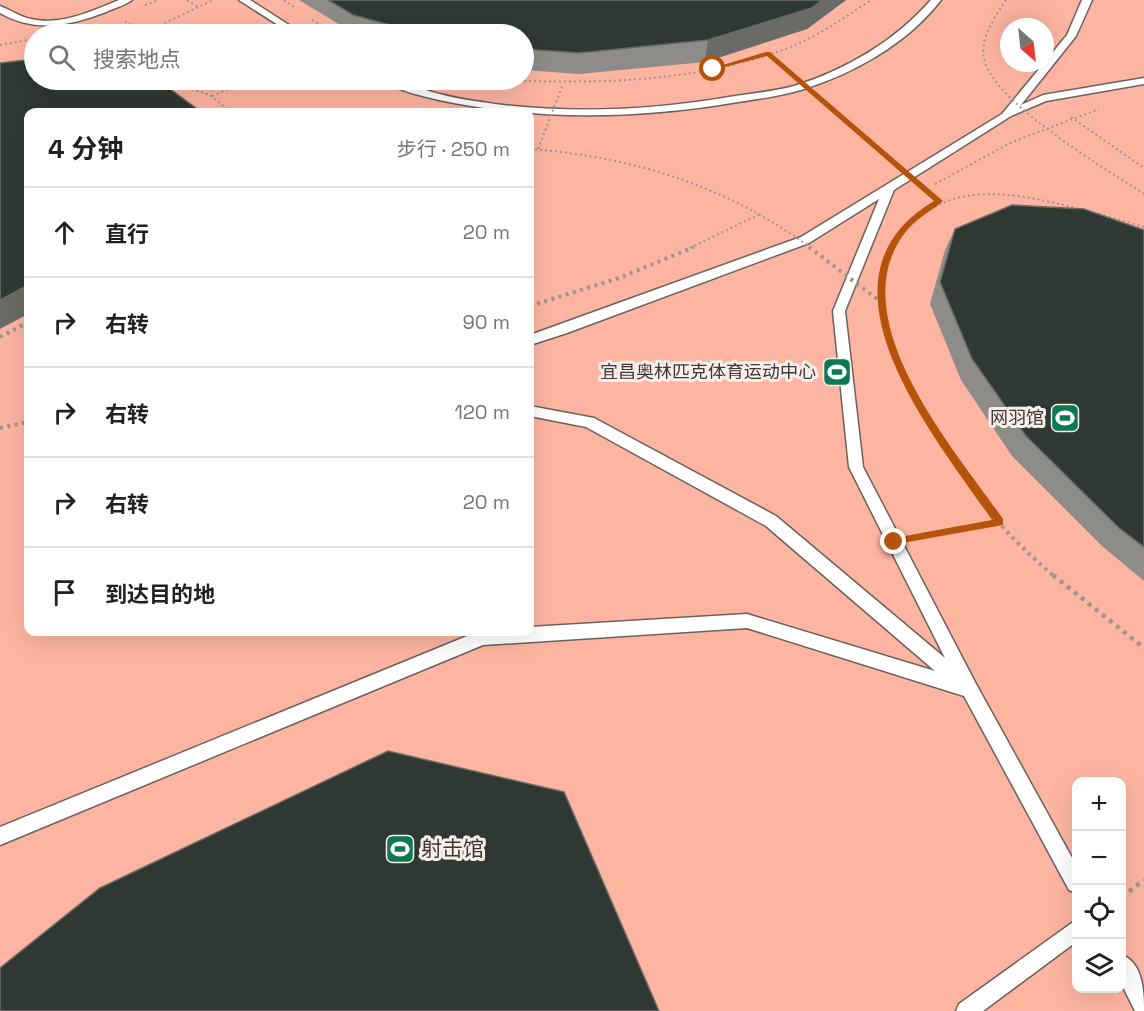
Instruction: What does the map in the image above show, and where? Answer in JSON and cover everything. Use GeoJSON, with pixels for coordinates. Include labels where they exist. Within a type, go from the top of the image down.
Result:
{"type":"FeatureCollection","features":[{"type":"Feature","properties":{"kind":"lane"},"geometry":{"type":"LineString","coordinates":[[0,9],[30,24],[57,23],[80,18],[127,0]]}},
{"type":"Feature","properties":{"kind":"lane"},"geometry":{"type":"LineString","coordinates":[[244,0],[282,24]]}},
{"type":"Feature","properties":{"kind":"lane"},"geometry":{"type":"LineString","coordinates":[[534,109],[605,113],[702,107],[800,87],[859,61],[923,17],[936,0]]}},
{"type":"Feature","properties":{"kind":"lane"},"geometry":{"type":"LineString","coordinates":[[1005,116],[1071,36],[1087,0]]}},
{"type":"Feature","properties":{"kind":"lane"},"geometry":{"type":"LineString","coordinates":[[534,339],[805,240],[1005,116],[1043,98],[1144,81]]}},
{"type":"Feature","properties":{"kind":"lane"},"geometry":{"type":"LineString","coordinates":[[415,90],[493,107],[512,108]]}},
{"type":"Feature","properties":{"kind":"lane"},"geometry":{"type":"LineString","coordinates":[[890,187],[839,311],[856,467],[970,690],[1072,875]]}},
{"type":"Feature","properties":{"kind":"lane"},"geometry":{"type":"LineString","coordinates":[[534,412],[589,422],[771,521],[970,690]]}},
{"type":"Feature","properties":{"kind":"lane"},"geometry":{"type":"LineString","coordinates":[[534,634],[747,621],[970,690]]}},
{"type":"Feature","properties":{"kind":"lane"},"geometry":{"type":"LineString","coordinates":[[0,836],[482,637],[499,636]]}},
{"type":"Feature","properties":{"kind":"lane"},"geometry":{"type":"LineString","coordinates":[[966,1011],[1072,934]]}},
{"type":"Feature","properties":{"kind":"lane"},"geometry":{"type":"LineString","coordinates":[[1126,972],[1144,1006]]}},
{"type":"Feature","properties":{"kind":"path"},"geometry":{"type":"LineString","coordinates":[[187,0],[198,7]]}},
{"type":"Feature","properties":{"kind":"path"},"geometry":{"type":"LineString","coordinates":[[163,24],[213,0]]}},
{"type":"Feature","properties":{"kind":"path"},"geometry":{"type":"LineString","coordinates":[[534,82],[563,84],[626,82],[713,69],[768,54],[823,33],[871,0]]}},
{"type":"Feature","properties":{"kind":"path"},"geometry":{"type":"LineString","coordinates":[[1006,0],[984,38],[986,66],[998,84],[1043,125],[1144,194]]}},
{"type":"Feature","properties":{"kind":"path"},"geometry":{"type":"LineString","coordinates":[[0,45],[24,41]]}},
{"type":"Feature","properties":{"kind":"path"},"geometry":{"type":"LineString","coordinates":[[768,54],[939,201]]}},
{"type":"Feature","properties":{"kind":"path"},"geometry":{"type":"LineString","coordinates":[[538,149],[563,84]]}},
{"type":"Feature","properties":{"kind":"path"},"geometry":{"type":"LineString","coordinates":[[194,90],[212,96],[228,108]]}},
{"type":"Feature","properties":{"kind":"path"},"geometry":{"type":"LineString","coordinates":[[212,96],[227,90]]}},
{"type":"Feature","properties":{"kind":"path"},"geometry":{"type":"LineString","coordinates":[[1043,98],[1144,168]]}},
{"type":"Feature","properties":{"kind":"path"},"geometry":{"type":"LineString","coordinates":[[890,187],[914,191],[942,182],[1012,142],[1071,118],[1102,109]]}},
{"type":"Feature","properties":{"kind":"path"},"geometry":{"type":"LineString","coordinates":[[534,149],[607,158],[674,175],[729,197],[760,214],[880,302]]}},
{"type":"Feature","properties":{"kind":"path"},"geometry":{"type":"LineString","coordinates":[[1086,211],[1022,197],[978,194],[939,201],[920,212],[900,233],[883,269],[880,302],[890,347],[927,417],[999,522],[1084,604],[1144,648]]}},
{"type":"Feature","properties":{"kind":"path"},"geometry":{"type":"LineString","coordinates":[[534,305],[626,278],[701,245],[760,214]]}},
{"type":"Feature","properties":{"kind":"path"},"geometry":{"type":"LineString","coordinates":[[1096,214],[1144,227]]}},
{"type":"Feature","properties":{"kind":"path"},"geometry":{"type":"LineString","coordinates":[[0,338],[24,324]]}},
{"type":"Feature","properties":{"kind":"path"},"geometry":{"type":"LineString","coordinates":[[0,428],[24,423]]}},
{"type":"Feature","properties":{"kind":"path"},"geometry":{"type":"LineString","coordinates":[[894,542],[999,522]]}},
{"type":"Feature","properties":{"kind":"path"},"geometry":{"type":"LineString","coordinates":[[1126,894],[1144,880]]}},
{"type":"Feature","properties":{"kind":"shaded area","name":"宜昌奥林匹克体育运动中心"},"geometry":{"type":"Polygon","coordinates":[[[0,0],[1144,0],[1144,1011],[0,1011],[0,0]]]}},
{"type":"Feature","properties":{"kind":"building"},"geometry":{"type":"Polygon","coordinates":[[[328,0],[822,0],[812,8],[708,40],[579,53],[534,50],[534,24],[387,24],[353,15],[328,0]]]}},
{"type":"Feature","properties":{"kind":"building"},"geometry":{"type":"Polygon","coordinates":[[[24,60],[24,90],[171,90],[196,108],[24,108],[24,287],[0,300],[0,63],[24,60]]]}},
{"type":"Feature","properties":{"kind":"building","name":"网羽馆"},"geometry":{"type":"Polygon","coordinates":[[[1012,205],[1084,209],[1144,230],[1144,547],[1119,528],[1026,436],[972,359],[940,282],[955,229],[1012,205]]]}},
{"type":"Feature","properties":{"kind":"building","name":"射击馆"},"geometry":{"type":"Polygon","coordinates":[[[388,751],[564,792],[659,1011],[0,1011],[0,968],[100,888],[388,751]]]}},
{"type":"Feature","properties":{"kind":"place","name":"宜昌奥林匹克体育运动中心"},"geometry":{"type":"Point","coordinates":[837,372]}},
{"type":"Feature","properties":{"kind":"place","name":"网羽馆"},"geometry":{"type":"Point","coordinates":[1065,418]}},
{"type":"Feature","properties":{"kind":"place","name":"射击馆"},"geometry":{"type":"Point","coordinates":[400,849]}},
{"type":"Feature","properties":{"kind":"route"},"geometry":{"type":"LineString","coordinates":[[713,69],[768,54],[939,201],[920,212],[900,233],[883,269],[880,302],[890,347],[927,417],[999,522],[894,542]]}}]}
